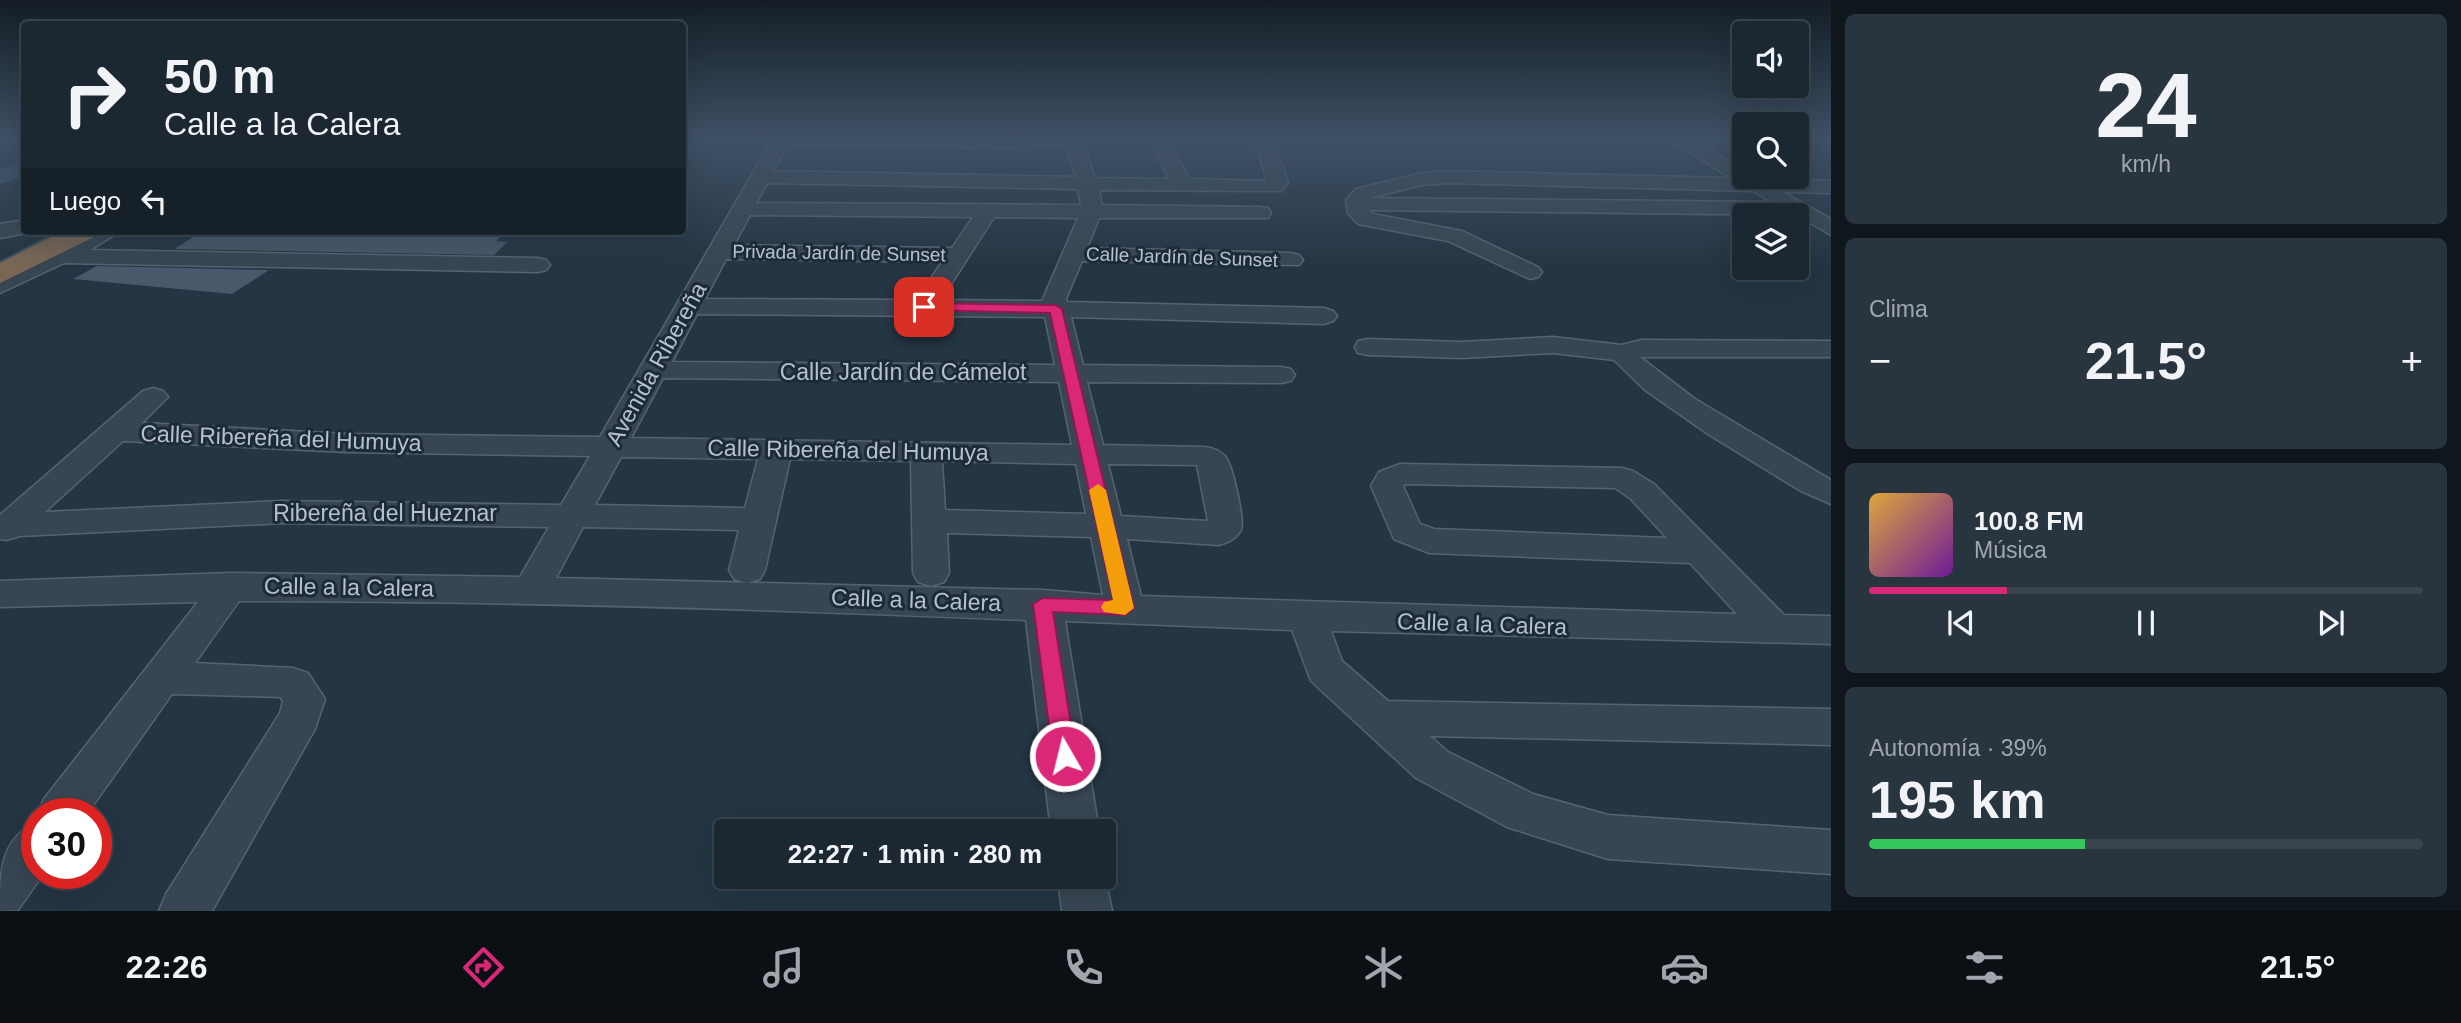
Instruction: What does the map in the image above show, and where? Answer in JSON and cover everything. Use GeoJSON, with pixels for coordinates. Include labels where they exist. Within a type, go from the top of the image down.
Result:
{"type":"FeatureCollection","features":[{"type":"Feature","properties":{"kind":"highway"},"geometry":{"type":"LineString","coordinates":[[0,254],[40,235]]}},
{"type":"Feature","properties":{"kind":"highway"},"geometry":{"type":"LineString","coordinates":[[0,274],[76,235]]}},
{"type":"Feature","properties":{"kind":"street","name":"Avenida Ribereña"},"geometry":{"type":"LineString","coordinates":[[531,590],[758,181]]}},
{"type":"Feature","properties":{"kind":"street"},"geometry":{"type":"LineString","coordinates":[[990,181],[1278,186],[1276,181]]}},
{"type":"Feature","properties":{"kind":"street"},"geometry":{"type":"LineString","coordinates":[[1180,181],[1182,185]]}},
{"type":"Feature","properties":{"kind":"street"},"geometry":{"type":"LineString","coordinates":[[1356,204],[1363,193],[1416,181]]}},
{"type":"Feature","properties":{"kind":"street"},"geometry":{"type":"LineString","coordinates":[[1583,181],[1732,184]]}},
{"type":"Feature","properties":{"kind":"street"},"geometry":{"type":"LineString","coordinates":[[1087,182],[1092,210],[1057,288],[1055,309],[1125,608]]}},
{"type":"Feature","properties":{"kind":"street"},"geometry":{"type":"LineString","coordinates":[[1809,186],[1831,187]]}},
{"type":"Feature","properties":{"kind":"street"},"geometry":{"type":"LineString","coordinates":[[1763,189],[1788,203]]}},
{"type":"Feature","properties":{"kind":"street"},"geometry":{"type":"LineString","coordinates":[[1356,204],[1732,208]]}},
{"type":"Feature","properties":{"kind":"street"},"geometry":{"type":"LineString","coordinates":[[1356,204],[1359,213],[1366,219],[1454,236],[1530,272]]}},
{"type":"Feature","properties":{"kind":"street"},"geometry":{"type":"LineString","coordinates":[[743,209],[1260,213]]}},
{"type":"Feature","properties":{"kind":"street"},"geometry":{"type":"LineString","coordinates":[[924,307],[989,209]]}},
{"type":"Feature","properties":{"kind":"street"},"geometry":{"type":"LineString","coordinates":[[1809,215],[1831,228]]}},
{"type":"Feature","properties":{"kind":"street"},"geometry":{"type":"LineString","coordinates":[[0,231],[21,228]]}},
{"type":"Feature","properties":{"kind":"street"},"geometry":{"type":"LineString","coordinates":[[0,286],[102,235]]}},
{"type":"Feature","properties":{"kind":"street","name":"Privada Jardín de Sunset"},"geometry":{"type":"LineString","coordinates":[[719,252],[959,255]]}},
{"type":"Feature","properties":{"kind":"street","name":"Calle Jardín de Sunset"},"geometry":{"type":"LineString","coordinates":[[1072,254],[1291,260]]}},
{"type":"Feature","properties":{"kind":"street"},"geometry":{"type":"LineString","coordinates":[[62,256],[538,265]]}},
{"type":"Feature","properties":{"kind":"street"},"geometry":{"type":"LineString","coordinates":[[689,306],[1055,309],[1324,316]]}},
{"type":"Feature","properties":{"kind":"street"},"geometry":{"type":"LineString","coordinates":[[1368,347],[1461,350],[1553,345],[1623,354],[1641,348],[1831,349]]}},
{"type":"Feature","properties":{"kind":"street"},"geometry":{"type":"LineString","coordinates":[[1623,354],[1639,371],[1693,409],[1775,464],[1831,494]]}},
{"type":"Feature","properties":{"kind":"street","name":"Calle Jardín de Cámelot"},"geometry":{"type":"LineString","coordinates":[[652,370],[1280,375]]}},
{"type":"Feature","properties":{"kind":"street"},"geometry":{"type":"LineString","coordinates":[[5,530],[153,397]]}},
{"type":"Feature","properties":{"kind":"street","name":"Calle Ribereña del Humuya"},"geometry":{"type":"LineString","coordinates":[[115,430],[347,443],[1205,456],[1214,463],[1225,521],[1223,531],[929,521]]}},
{"type":"Feature","properties":{"kind":"street"},"geometry":{"type":"LineString","coordinates":[[747,570],[776,450]]}},
{"type":"Feature","properties":{"kind":"street"},"geometry":{"type":"LineString","coordinates":[[926,451],[931,573]]}},
{"type":"Feature","properties":{"kind":"street"},"geometry":{"type":"LineString","coordinates":[[1700,551],[1430,541],[1406,531],[1387,486],[1390,479],[1400,474],[1622,478],[1642,491],[1700,551],[1774,629]]}},
{"type":"Feature","properties":{"kind":"street","name":"Ribereña del Hueznar"},"geometry":{"type":"LineString","coordinates":[[5,530],[282,512],[760,519]]}},
{"type":"Feature","properties":{"kind":"street"},"geometry":{"type":"LineString","coordinates":[[72,798],[230,586]]}},
{"type":"Feature","properties":{"kind":"street","name":"Calle a la Calera"},"geometry":{"type":"LineString","coordinates":[[0,594],[230,586],[531,590],[1043,604],[1524,626],[1831,630]]}},
{"type":"Feature","properties":{"kind":"street"},"geometry":{"type":"LineString","coordinates":[[1043,604],[1073,819]]}},
{"type":"Feature","properties":{"kind":"street"},"geometry":{"type":"LineString","coordinates":[[1307,618],[1325,670],[1432,765],[1523,812],[1608,837],[1831,852]]}},
{"type":"Feature","properties":{"kind":"street"},"geometry":{"type":"LineString","coordinates":[[162,678],[282,681],[293,684],[304,699],[300,718],[184,911]]}},
{"type":"Feature","properties":{"kind":"street"},"geometry":{"type":"LineString","coordinates":[[1379,718],[1831,727]]}},
{"type":"Feature","properties":{"kind":"street"},"geometry":{"type":"LineString","coordinates":[[0,893],[21,865]]}},
{"type":"Feature","properties":{"kind":"street"},"geometry":{"type":"LineString","coordinates":[[1084,889],[1087,911]]}},
{"type":"Feature","properties":{"kind":"building"},"geometry":{"type":"Polygon","coordinates":[[[197,235],[503,235],[496,241],[507,242],[494,255],[174,249],[197,235]]]}},
{"type":"Feature","properties":{"kind":"building"},"geometry":{"type":"Polygon","coordinates":[[[97,266],[269,270],[232,294],[73,279],[97,266]]]}},
{"type":"Feature","properties":{"kind":"slow traffic"},"geometry":{"type":"LineString","coordinates":[[1098,490],[1125,608],[1111,607]]}},
{"type":"Feature","properties":{"kind":"route"},"geometry":{"type":"LineString","coordinates":[[924,307],[1055,309],[1125,608],[1043,604],[1065,756]]}}]}
